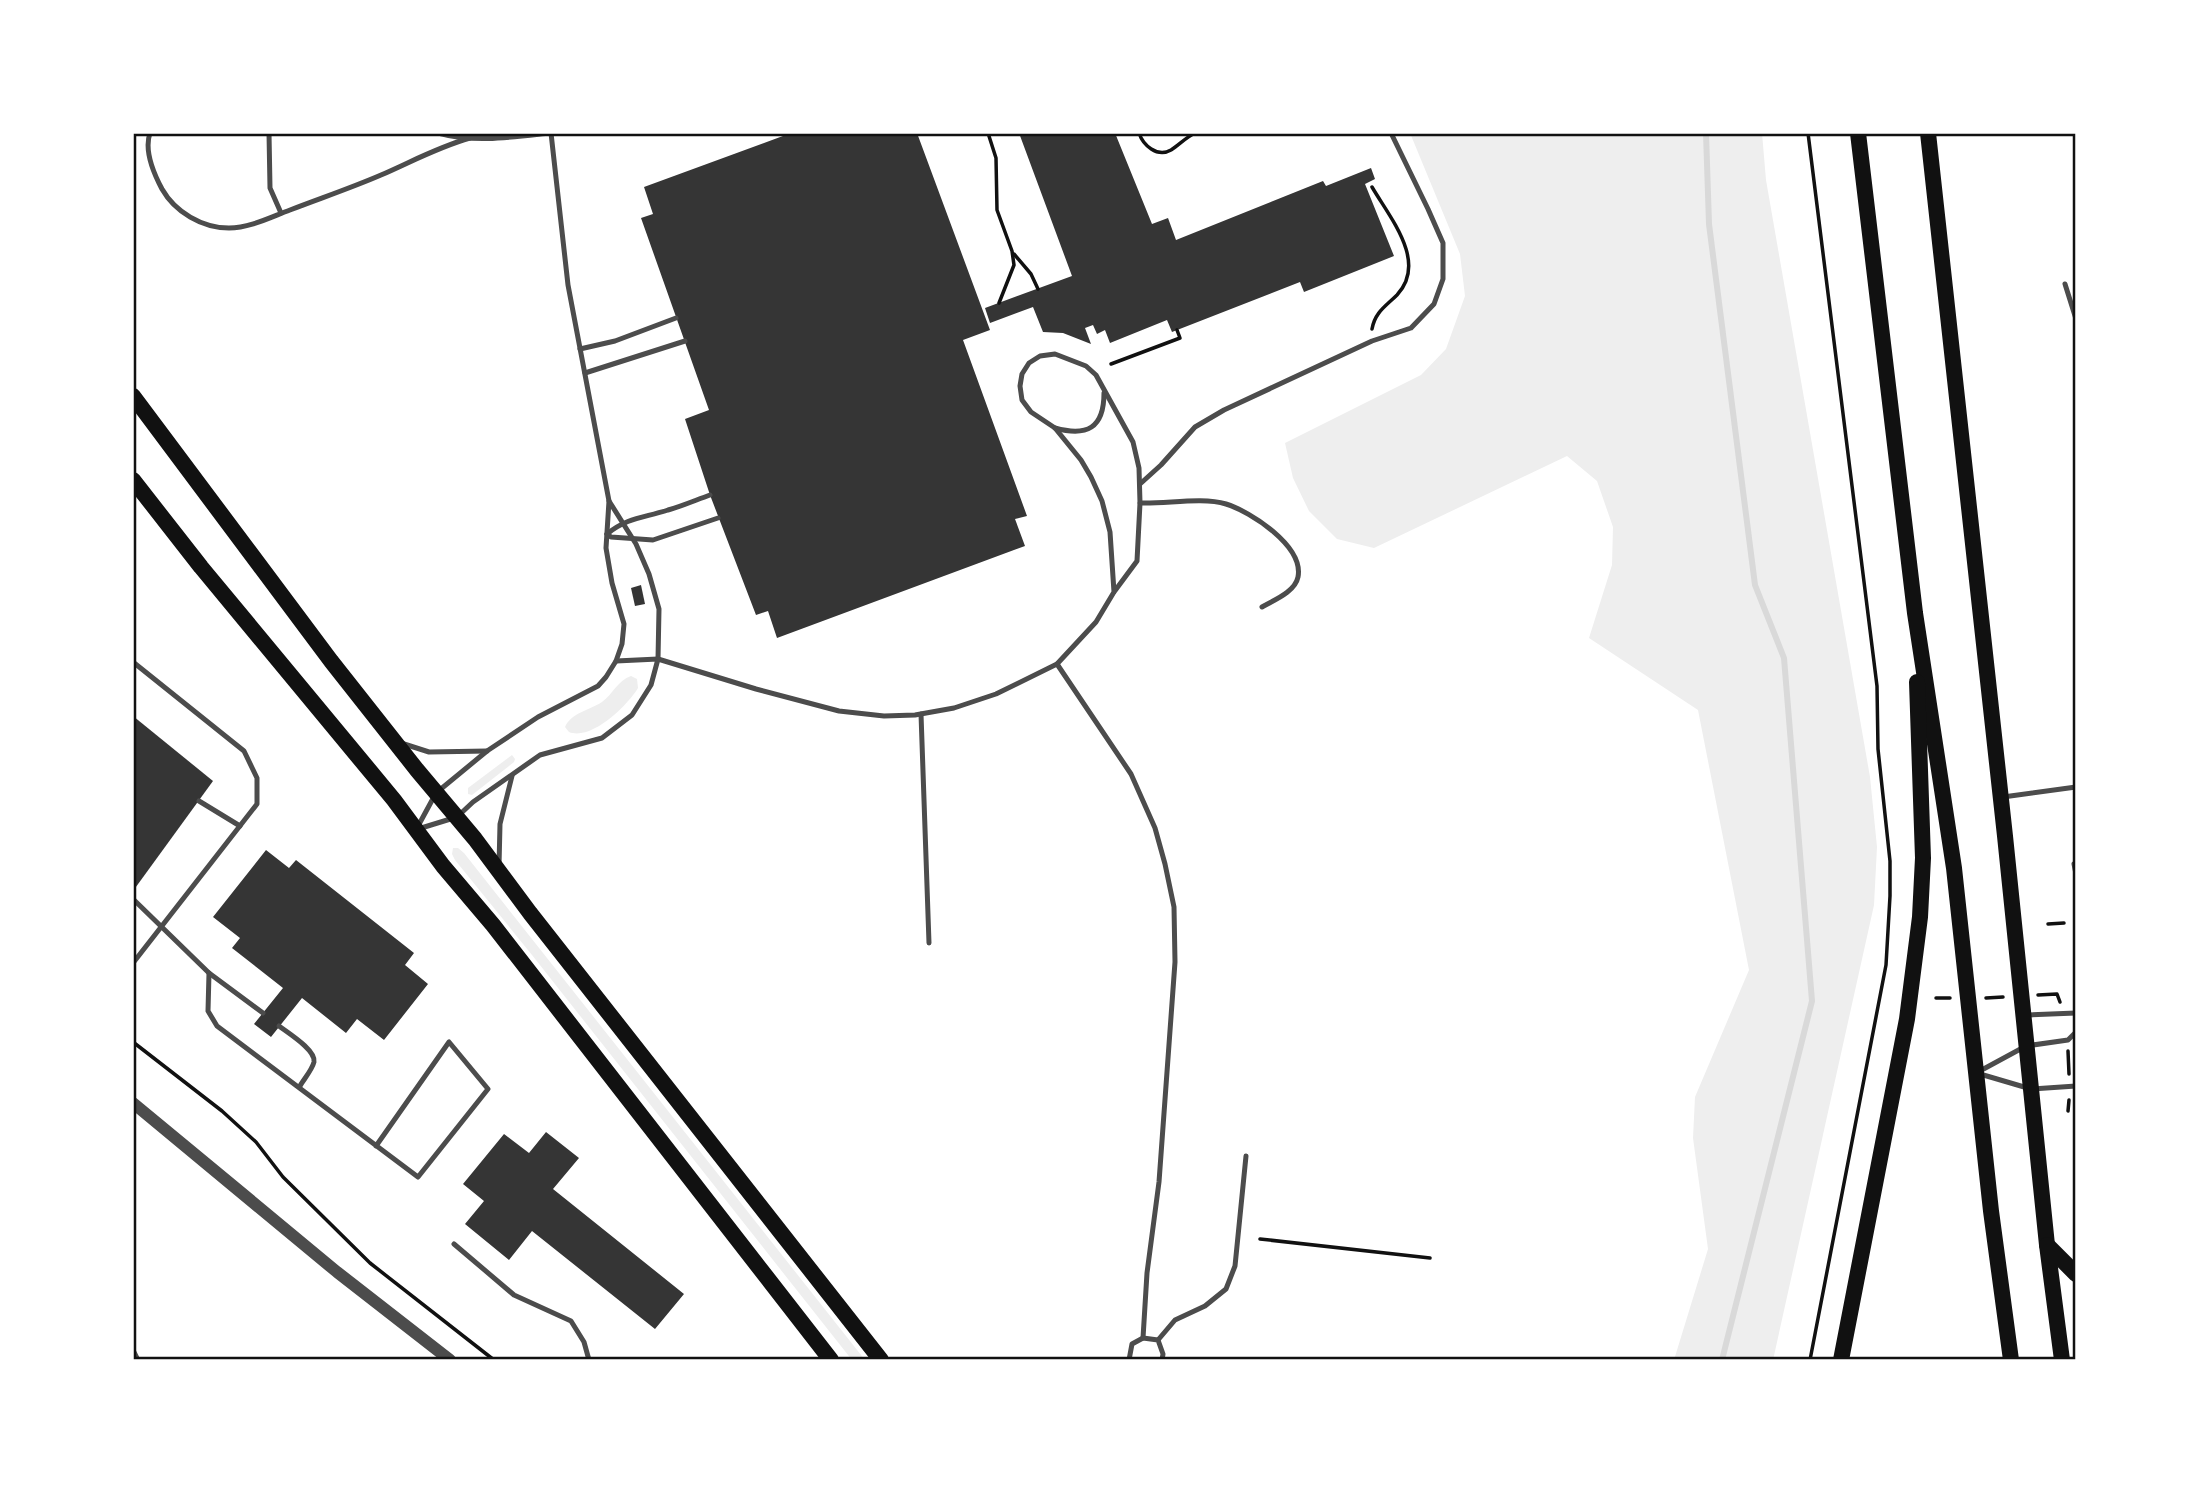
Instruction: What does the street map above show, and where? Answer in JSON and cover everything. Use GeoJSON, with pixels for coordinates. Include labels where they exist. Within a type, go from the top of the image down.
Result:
{"type":"FeatureCollection","features":[{"type":"Feature","properties":{"kind":"highway"},"geometry":{"type":"LineString","coordinates":[[1858,133],[1915,613],[1954,868],[2011,1360]]}},
{"type":"Feature","properties":{"kind":"highway"},"geometry":{"type":"LineString","coordinates":[[1928,133],[2047,1245],[2062,1360]]}},
{"type":"Feature","properties":{"kind":"highway"},"geometry":{"type":"LineString","coordinates":[[133,396],[331,661],[457,817],[881,1360]]}},
{"type":"Feature","properties":{"kind":"highway"},"geometry":{"type":"LineString","coordinates":[[133,481],[502,936],[831,1360]]}},
{"type":"Feature","properties":{"kind":"highway"},"geometry":{"type":"LineString","coordinates":[[1841,1360],[1907,1019],[1920,918],[1923,858],[1915,613]]}},
{"type":"Feature","properties":{"kind":"highway"},"geometry":{"type":"LineString","coordinates":[[2047,1245],[2076,1274]]}},
{"type":"Feature","properties":{"kind":"street"},"geometry":{"type":"LineString","coordinates":[[133,1103],[337,1272],[450,1360]]}},
{"type":"Feature","properties":{"kind":"lane"},"geometry":{"type":"LineString","coordinates":[[150,133],[148,151],[161,187],[177,208],[188,216],[214,226],[231,228],[253,224],[380,175],[433,150],[470,138]]}},
{"type":"Feature","properties":{"kind":"lane"},"geometry":{"type":"LineString","coordinates":[[269,133],[270,188],[281,213]]}},
{"type":"Feature","properties":{"kind":"lane"},"geometry":{"type":"LineString","coordinates":[[416,830],[436,793],[487,751],[538,717],[598,686],[616,661],[622,644],[624,624],[612,583],[606,548],[609,501],[568,285],[550,133],[470,138],[438,133]]}},
{"type":"Feature","properties":{"kind":"lane"},"geometry":{"type":"LineString","coordinates":[[1140,484],[1195,427],[1224,410],[1372,341],[1411,328],[1434,304],[1443,279],[1443,243],[1391,133]]}},
{"type":"Feature","properties":{"kind":"lane"},"geometry":{"type":"LineString","coordinates":[[2065,284],[2076,319]]}},
{"type":"Feature","properties":{"kind":"lane"},"geometry":{"type":"LineString","coordinates":[[580,349],[624,338],[676,318]]}},
{"type":"Feature","properties":{"kind":"lane"},"geometry":{"type":"LineString","coordinates":[[585,373],[685,341]]}},
{"type":"Feature","properties":{"kind":"lane"},"geometry":{"type":"LineString","coordinates":[[616,661],[658,659],[839,711],[884,716],[921,714],[954,708],[996,694],[1057,664],[1097,622],[1114,592],[1137,561],[1140,484],[1133,442],[1097,375],[1086,366],[1055,354],[1040,356],[1029,363],[1022,374],[1022,400],[1031,412],[1055,428],[1082,460],[1102,501],[1110,532],[1114,592]]}},
{"type":"Feature","properties":{"kind":"lane"},"geometry":{"type":"LineString","coordinates":[[1055,428],[1083,432],[1093,426],[1101,416],[1104,389]]}},
{"type":"Feature","properties":{"kind":"lane"},"geometry":{"type":"LineString","coordinates":[[607,534],[623,522],[710,495]]}},
{"type":"Feature","properties":{"kind":"lane"},"geometry":{"type":"LineString","coordinates":[[416,830],[457,817],[473,802],[540,755],[602,738],[632,716],[651,685],[658,659],[659,610],[649,574],[632,538],[609,501]]}},
{"type":"Feature","properties":{"kind":"lane"},"geometry":{"type":"LineString","coordinates":[[1140,503],[1192,501],[1225,504],[1253,516],[1274,532],[1297,562],[1298,577],[1291,589],[1262,607]]}},
{"type":"Feature","properties":{"kind":"lane"},"geometry":{"type":"LineString","coordinates":[[607,534],[611,537],[653,540],[718,518]]}},
{"type":"Feature","properties":{"kind":"lane"},"geometry":{"type":"LineString","coordinates":[[133,662],[244,751],[257,778],[257,804],[133,963]]}},
{"type":"Feature","properties":{"kind":"lane"},"geometry":{"type":"LineString","coordinates":[[1057,664],[1131,774],[1155,828],[1174,907],[1175,962],[1159,1182],[1147,1273],[1143,1338]]}},
{"type":"Feature","properties":{"kind":"lane"},"geometry":{"type":"LineString","coordinates":[[921,714],[929,943]]}},
{"type":"Feature","properties":{"kind":"lane"},"geometry":{"type":"LineString","coordinates":[[393,740],[429,752],[487,751]]}},
{"type":"Feature","properties":{"kind":"lane"},"geometry":{"type":"LineString","coordinates":[[499,873],[500,824],[512,776]]}},
{"type":"Feature","properties":{"kind":"lane"},"geometry":{"type":"LineString","coordinates":[[2000,797],[2076,787]]}},
{"type":"Feature","properties":{"kind":"lane"},"geometry":{"type":"LineString","coordinates":[[198,801],[240,826]]}},
{"type":"Feature","properties":{"kind":"lane"},"geometry":{"type":"LineString","coordinates":[[2074,864],[2076,874]]}},
{"type":"Feature","properties":{"kind":"lane"},"geometry":{"type":"LineString","coordinates":[[133,900],[209,973],[263,1013]]}},
{"type":"Feature","properties":{"kind":"lane"},"geometry":{"type":"LineString","coordinates":[[209,973],[208,1011],[217,1026],[300,1086],[376,1146],[418,1177],[488,1089],[449,1042],[376,1146]]}},
{"type":"Feature","properties":{"kind":"lane"},"geometry":{"type":"LineString","coordinates":[[2023,1015],[2076,1013]]}},
{"type":"Feature","properties":{"kind":"lane"},"geometry":{"type":"LineString","coordinates":[[279,1026],[308,1048],[314,1056],[314,1063],[300,1086]]}},
{"type":"Feature","properties":{"kind":"lane"},"geometry":{"type":"LineString","coordinates":[[1976,1073],[2026,1046],[2068,1040],[2076,1032]]}},
{"type":"Feature","properties":{"kind":"lane"},"geometry":{"type":"LineString","coordinates":[[1976,1073],[2031,1089],[2076,1086]]}},
{"type":"Feature","properties":{"kind":"lane"},"geometry":{"type":"LineString","coordinates":[[1158,1340],[1175,1320],[1205,1306],[1226,1289],[1235,1266],[1246,1156]]}},
{"type":"Feature","properties":{"kind":"lane"},"geometry":{"type":"LineString","coordinates":[[454,1244],[514,1295],[571,1321],[584,1342],[589,1360]]}},
{"type":"Feature","properties":{"kind":"lane"},"geometry":{"type":"LineString","coordinates":[[1129,1360],[1132,1344],[1143,1338],[1158,1340]]}},
{"type":"Feature","properties":{"kind":"lane"},"geometry":{"type":"LineString","coordinates":[[1158,1340],[1163,1354],[1162,1360]]}},
{"type":"Feature","properties":{"kind":"lane"},"geometry":{"type":"LineString","coordinates":[[133,1350],[138,1360]]}},
{"type":"Feature","properties":{"kind":"path"},"geometry":{"type":"LineString","coordinates":[[988,133],[996,158],[997,210],[1012,251],[1014,265],[999,303]]}},
{"type":"Feature","properties":{"kind":"path"},"geometry":{"type":"LineString","coordinates":[[1139,133],[1146,145],[1164,153],[1195,133]]}},
{"type":"Feature","properties":{"kind":"path"},"geometry":{"type":"LineString","coordinates":[[1808,133],[1878,686],[1878,749],[1888,842],[1890,896],[1886,965],[1810,1360]]}},
{"type":"Feature","properties":{"kind":"path"},"geometry":{"type":"LineString","coordinates":[[1372,341],[1373,323],[1378,311],[1397,295],[1410,272],[1406,247],[1373,187]]}},
{"type":"Feature","properties":{"kind":"path"},"geometry":{"type":"LineString","coordinates":[[1012,251],[1031,274],[1038,289]]}},
{"type":"Feature","properties":{"kind":"path"},"geometry":{"type":"LineString","coordinates":[[1111,364],[1180,338],[1177,330]]}},
{"type":"Feature","properties":{"kind":"path"},"geometry":{"type":"LineString","coordinates":[[2048,924],[2064,923]]}},
{"type":"Feature","properties":{"kind":"path"},"geometry":{"type":"LineString","coordinates":[[133,1042],[222,1111],[257,1142],[283,1177],[370,1263],[494,1360]]}},
{"type":"Feature","properties":{"kind":"path"},"geometry":{"type":"LineString","coordinates":[[1259,1239],[1430,1258]]}},
{"type":"Feature","properties":{"kind":"shaded area"},"geometry":{"type":"Polygon","coordinates":[[[1410,133],[1762,133],[1766,180],[1870,777],[1877,847],[1874,905],[1773,1360],[1674,1360],[1708,1249],[1693,1138],[1695,1097],[1749,970],[1698,710],[1589,638],[1612,565],[1613,527],[1597,481],[1567,456],[1374,548],[1337,539],[1309,511],[1293,478],[1285,443],[1421,375],[1446,349],[1465,296],[1460,254],[1410,133]]]}},
{"type":"Feature","properties":{"kind":"shaded area"},"geometry":{"type":"Polygon","coordinates":[[[631,676],[637,679],[638,688],[626,704],[598,727],[578,733],[569,732],[565,727],[572,718],[602,702],[631,676]]]}},
{"type":"Feature","properties":{"kind":"shaded area"},"geometry":{"type":"Polygon","coordinates":[[[512,755],[514,762],[472,795],[468,794],[468,788],[512,755]]]}},
{"type":"Feature","properties":{"kind":"shaded area"},"geometry":{"type":"Polygon","coordinates":[[[453,848],[464,853],[865,1360],[852,1360],[455,860],[453,848]]]}},
{"type":"Feature","properties":{"kind":"building"},"geometry":{"type":"Polygon","coordinates":[[[791,133],[917,133],[990,330],[963,340],[1027,516],[1015,519],[1025,546],[777,638],[768,611],[756,615],[710,495],[685,419],[709,410],[641,218],[653,214],[644,187],[791,133]]]}},
{"type":"Feature","properties":{"kind":"building"},"geometry":{"type":"Polygon","coordinates":[[[1019,133],[1115,133],[1152,224],[1168,218],[1176,240],[1323,181],[1326,186],[1371,168],[1375,179],[1365,184],[1394,256],[1304,292],[1300,282],[1172,332],[1167,320],[1110,343],[1105,330],[1097,334],[1093,325],[1085,328],[1091,344],[1063,333],[1043,332],[1033,307],[990,323],[985,308],[1072,276],[1019,133]]]}},
{"type":"Feature","properties":{"kind":"building"},"geometry":{"type":"Polygon","coordinates":[[[641,585],[645,604],[635,606],[631,588],[641,585]]]}},
{"type":"Feature","properties":{"kind":"building"},"geometry":{"type":"Polygon","coordinates":[[[133,716],[213,781],[133,891],[133,716]]]}},
{"type":"Feature","properties":{"kind":"building"},"geometry":{"type":"Polygon","coordinates":[[[266,850],[289,868],[296,860],[414,953],[405,965],[428,984],[384,1040],[357,1019],[346,1033],[302,998],[271,1037],[254,1024],[283,988],[232,948],[240,938],[213,917],[266,850]]]}},
{"type":"Feature","properties":{"kind":"building"},"geometry":{"type":"Polygon","coordinates":[[[546,1132],[579,1158],[553,1189],[684,1294],[655,1329],[532,1231],[509,1260],[465,1224],[484,1201],[463,1184],[504,1134],[529,1153],[546,1132]]]}},
{"type":"Feature","properties":{"kind":"waterway"},"geometry":{"type":"LineString","coordinates":[[1706,133],[1709,224],[1755,585],[1784,658],[1812,1001],[1722,1360]]}}]}
